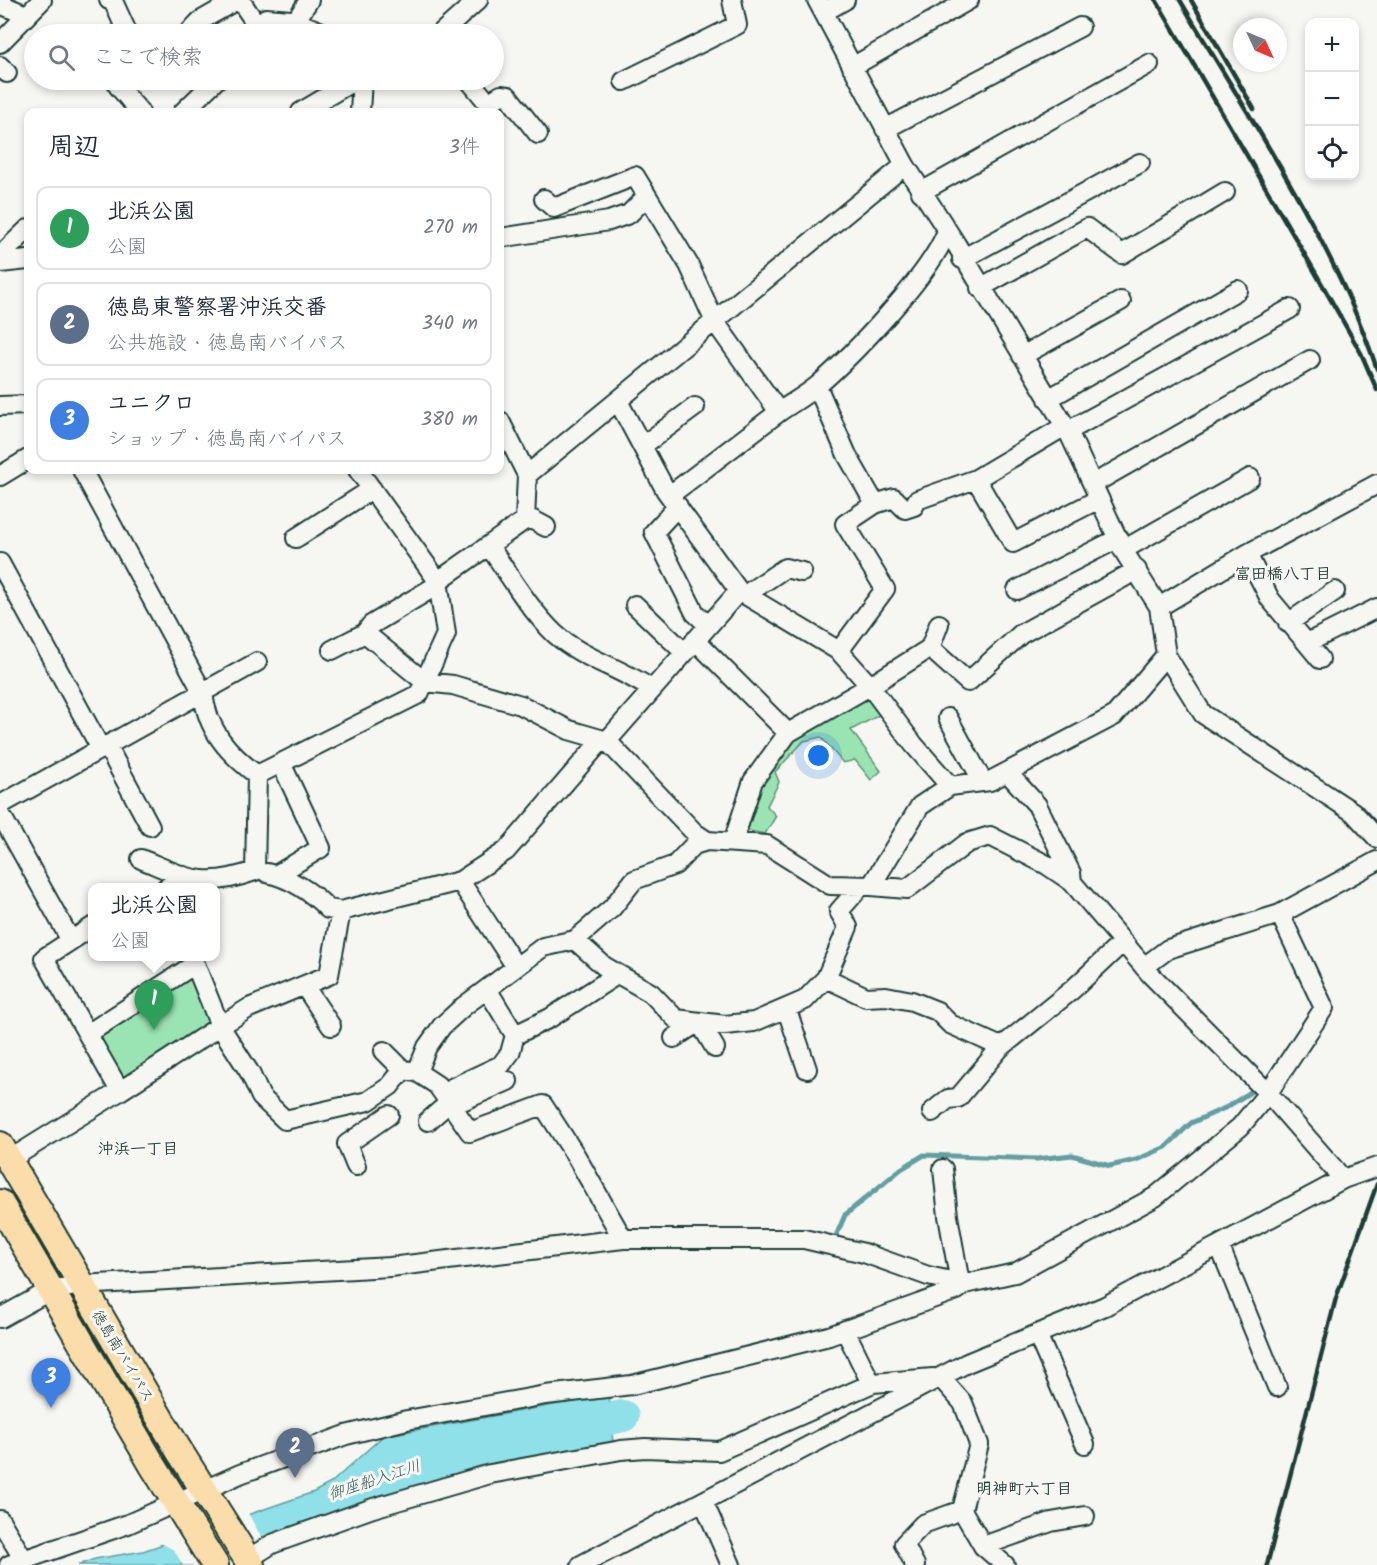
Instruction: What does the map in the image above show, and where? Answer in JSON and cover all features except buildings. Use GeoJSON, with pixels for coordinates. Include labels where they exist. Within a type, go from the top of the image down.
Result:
{"type":"FeatureCollection","features":[{"type":"Feature","properties":{"kind":"highway","name":"徳島南バイパス"},"geometry":{"type":"LineString","coordinates":[[5,1152],[178,1449],[247,1558]]}},
{"type":"Feature","properties":{"kind":"highway","name":"徳島南バイパス"},"geometry":{"type":"LineString","coordinates":[[0,1203],[214,1564]]}},
{"type":"Feature","properties":{"kind":"street"},"geometry":{"type":"LineString","coordinates":[[0,43],[42,0]]}},
{"type":"Feature","properties":{"kind":"street"},"geometry":{"type":"LineString","coordinates":[[109,0],[113,1],[123,24]]}},
{"type":"Feature","properties":{"kind":"street"},"geometry":{"type":"LineString","coordinates":[[197,24],[238,0],[252,24]]}},
{"type":"Feature","properties":{"kind":"street"},"geometry":{"type":"LineString","coordinates":[[295,22],[309,0]]}},
{"type":"Feature","properties":{"kind":"street"},"geometry":{"type":"LineString","coordinates":[[451,24],[478,0]]}},
{"type":"Feature","properties":{"kind":"street"},"geometry":{"type":"LineString","coordinates":[[624,81],[737,25],[732,0]]}},
{"type":"Feature","properties":{"kind":"street"},"geometry":{"type":"LineString","coordinates":[[845,0],[820,6],[904,165],[1066,428],[1121,544],[1159,607],[1166,655],[1203,714],[1353,812],[1377,838]]}},
{"type":"Feature","properties":{"kind":"street"},"geometry":{"type":"LineString","coordinates":[[852,67],[969,0]]}},
{"type":"Feature","properties":{"kind":"street"},"geometry":{"type":"LineString","coordinates":[[0,4],[26,15]]}},
{"type":"Feature","properties":{"kind":"street"},"geometry":{"type":"LineString","coordinates":[[262,24],[266,18],[300,24]]}},
{"type":"Feature","properties":{"kind":"street"},"geometry":{"type":"LineString","coordinates":[[885,129],[1080,27]]}},
{"type":"Feature","properties":{"kind":"street"},"geometry":{"type":"LineString","coordinates":[[921,192],[1149,64]]}},
{"type":"Feature","properties":{"kind":"street"},"geometry":{"type":"LineString","coordinates":[[121,90],[136,108]]}},
{"type":"Feature","properties":{"kind":"street"},"geometry":{"type":"LineString","coordinates":[[187,108],[206,90]]}},
{"type":"Feature","properties":{"kind":"street"},"geometry":{"type":"LineString","coordinates":[[307,108],[335,90]]}},
{"type":"Feature","properties":{"kind":"street"},"geometry":{"type":"LineString","coordinates":[[354,90],[359,108]]}},
{"type":"Feature","properties":{"kind":"street"},"geometry":{"type":"LineString","coordinates":[[477,90],[488,103],[501,95],[508,96],[538,134]]}},
{"type":"Feature","properties":{"kind":"street"},"geometry":{"type":"LineString","coordinates":[[962,258],[1140,164]]}},
{"type":"Feature","properties":{"kind":"street"},"geometry":{"type":"LineString","coordinates":[[527,476],[904,165]]}},
{"type":"Feature","properties":{"kind":"street"},"geometry":{"type":"LineString","coordinates":[[544,199],[554,208],[634,176],[689,265],[715,322],[779,412]]}},
{"type":"Feature","properties":{"kind":"street"},"geometry":{"type":"LineString","coordinates":[[980,288],[1087,228],[1122,254],[1225,192]]}},
{"type":"Feature","properties":{"kind":"street"},"geometry":{"type":"LineString","coordinates":[[504,237],[609,221],[629,214],[647,196]]}},
{"type":"Feature","properties":{"kind":"street"},"geometry":{"type":"LineString","coordinates":[[670,496],[779,412],[817,386],[886,315],[940,249],[946,231]]}},
{"type":"Feature","properties":{"kind":"street"},"geometry":{"type":"LineString","coordinates":[[0,256],[24,233]]}},
{"type":"Feature","properties":{"kind":"street"},"geometry":{"type":"LineString","coordinates":[[940,249],[962,258]]}},
{"type":"Feature","properties":{"kind":"street"},"geometry":{"type":"LineString","coordinates":[[0,263],[24,260]]}},
{"type":"Feature","properties":{"kind":"street"},"geometry":{"type":"LineString","coordinates":[[1048,399],[1238,291]]}},
{"type":"Feature","properties":{"kind":"street"},"geometry":{"type":"LineString","coordinates":[[1022,356],[1121,301]]}},
{"type":"Feature","properties":{"kind":"street"},"geometry":{"type":"LineString","coordinates":[[839,651],[885,590],[845,524],[875,504],[894,498],[905,509],[914,506],[917,500],[976,479],[1066,428],[1290,309]]}},
{"type":"Feature","properties":{"kind":"street"},"geometry":{"type":"LineString","coordinates":[[976,479],[1013,543],[1310,360]]}},
{"type":"Feature","properties":{"kind":"street"},"geometry":{"type":"LineString","coordinates":[[817,386],[847,454],[875,504]]}},
{"type":"Feature","properties":{"kind":"street"},"geometry":{"type":"LineString","coordinates":[[618,401],[670,496],[742,593],[839,651],[950,786]]}},
{"type":"Feature","properties":{"kind":"street"},"geometry":{"type":"LineString","coordinates":[[0,406],[24,405]]}},
{"type":"Feature","properties":{"kind":"street"},"geometry":{"type":"LineString","coordinates":[[642,446],[695,407]]}},
{"type":"Feature","properties":{"kind":"street"},"geometry":{"type":"LineString","coordinates":[[504,429],[527,476],[525,520]]}},
{"type":"Feature","properties":{"kind":"street"},"geometry":{"type":"LineString","coordinates":[[708,625],[695,613],[654,532],[670,496],[723,443]]}},
{"type":"Feature","properties":{"kind":"street"},"geometry":{"type":"LineString","coordinates":[[0,476],[24,461]]}},
{"type":"Feature","properties":{"kind":"street"},"geometry":{"type":"LineString","coordinates":[[84,474],[203,693],[205,711],[228,752],[257,775]]}},
{"type":"Feature","properties":{"kind":"street"},"geometry":{"type":"LineString","coordinates":[[257,775],[282,765],[419,694],[446,634],[438,582],[361,474]]}},
{"type":"Feature","properties":{"kind":"street"},"geometry":{"type":"LineString","coordinates":[[1017,590],[1121,544],[1250,478]]}},
{"type":"Feature","properties":{"kind":"street"},"geometry":{"type":"LineString","coordinates":[[1159,607],[1247,554],[1377,484]]}},
{"type":"Feature","properties":{"kind":"street"},"geometry":{"type":"LineString","coordinates":[[296,538],[372,489]]}},
{"type":"Feature","properties":{"kind":"street"},"geometry":{"type":"LineString","coordinates":[[332,650],[365,633],[371,625],[438,582],[525,520],[533,520],[546,527]]}},
{"type":"Feature","properties":{"kind":"street"},"geometry":{"type":"LineString","coordinates":[[489,546],[524,597],[556,634],[606,667],[651,689]]}},
{"type":"Feature","properties":{"kind":"street"},"geometry":{"type":"LineString","coordinates":[[1247,554],[1270,599],[1320,659]]}},
{"type":"Feature","properties":{"kind":"street"},"geometry":{"type":"LineString","coordinates":[[0,563],[150,826]]}},
{"type":"Feature","properties":{"kind":"street"},"geometry":{"type":"LineString","coordinates":[[141,859],[186,877],[226,881],[255,871],[276,875],[317,898],[328,909],[341,911],[460,881],[506,851],[708,625],[742,593],[784,568],[802,572]]}},
{"type":"Feature","properties":{"kind":"street"},"geometry":{"type":"LineString","coordinates":[[930,648],[968,682],[1022,634],[1137,570]]}},
{"type":"Feature","properties":{"kind":"street"},"geometry":{"type":"LineString","coordinates":[[1288,623],[1335,591]]}},
{"type":"Feature","properties":{"kind":"street"},"geometry":{"type":"LineString","coordinates":[[635,605],[689,646],[788,733]]}},
{"type":"Feature","properties":{"kind":"street"},"geometry":{"type":"LineString","coordinates":[[1307,643],[1377,608]]}},
{"type":"Feature","properties":{"kind":"street"},"geometry":{"type":"LineString","coordinates":[[734,842],[753,781],[788,733],[870,687],[930,648],[939,624]]}},
{"type":"Feature","properties":{"kind":"street"},"geometry":{"type":"LineString","coordinates":[[365,633],[425,682],[453,685],[521,705],[569,730],[604,741],[695,833],[707,841]]}},
{"type":"Feature","properties":{"kind":"street"},"geometry":{"type":"LineString","coordinates":[[574,940],[604,966],[651,993],[676,1019],[725,1025],[754,1022],[787,1010],[805,1000],[826,978],[848,927],[838,911],[866,886],[920,806],[950,786],[990,781],[1114,716],[1166,655]]}},
{"type":"Feature","properties":{"kind":"street"},"geometry":{"type":"LineString","coordinates":[[0,806],[258,662]]}},
{"type":"Feature","properties":{"kind":"street"},"geometry":{"type":"LineString","coordinates":[[948,718],[982,782]]}},
{"type":"Feature","properties":{"kind":"street"},"geometry":{"type":"LineString","coordinates":[[276,875],[321,848],[282,765]]}},
{"type":"Feature","properties":{"kind":"street"},"geometry":{"type":"LineString","coordinates":[[1007,772],[1036,805],[1071,873],[1072,882]]}},
{"type":"Feature","properties":{"kind":"street"},"geometry":{"type":"LineString","coordinates":[[255,871],[257,775]]}},
{"type":"Feature","properties":{"kind":"street"},"geometry":{"type":"LineString","coordinates":[[0,813],[70,939]]}},
{"type":"Feature","properties":{"kind":"street"},"geometry":{"type":"LineString","coordinates":[[89,1033],[195,964],[219,1026],[250,1073],[261,1097],[285,1120],[368,1101],[410,1071],[442,1026],[487,989],[543,947],[574,940],[612,908],[634,880],[675,865],[694,845],[707,841],[767,845],[830,885],[907,889],[967,843],[990,836],[1047,864],[1072,882],[1122,943],[1268,1093],[1343,1179]]}},
{"type":"Feature","properties":{"kind":"street"},"geometry":{"type":"LineString","coordinates":[[1144,967],[1168,949],[1280,914],[1377,861]]}},
{"type":"Feature","properties":{"kind":"street"},"geometry":{"type":"LineString","coordinates":[[175,883],[186,877]]}},
{"type":"Feature","properties":{"kind":"street"},"geometry":{"type":"LineString","coordinates":[[460,881],[516,967]]}},
{"type":"Feature","properties":{"kind":"street"},"geometry":{"type":"LineString","coordinates":[[5,1152],[120,1091],[249,1008],[305,987],[329,975],[341,911]]}},
{"type":"Feature","properties":{"kind":"street"},"geometry":{"type":"LineString","coordinates":[[0,1318],[51,1290],[81,1285],[390,1267],[623,1239],[804,1239],[864,1253],[928,1275],[963,1283],[1015,1273],[1155,1197],[1240,1126],[1268,1093],[1324,1008],[1280,914]]}},
{"type":"Feature","properties":{"kind":"street"},"geometry":{"type":"LineString","coordinates":[[88,930],[44,957],[120,1091]]}},
{"type":"Feature","properties":{"kind":"street"},"geometry":{"type":"LineString","coordinates":[[932,1112],[948,1099],[958,1098],[1001,1047],[1072,990],[1122,943]]}},
{"type":"Feature","properties":{"kind":"street"},"geometry":{"type":"LineString","coordinates":[[515,1035],[550,1018],[618,974]]}},
{"type":"Feature","properties":{"kind":"street"},"geometry":{"type":"LineString","coordinates":[[826,978],[866,997],[886,996],[912,1001],[938,1011],[950,1024],[1001,1047]]}},
{"type":"Feature","properties":{"kind":"street"},"geometry":{"type":"LineString","coordinates":[[305,987],[330,1026]]}},
{"type":"Feature","properties":{"kind":"street"},"geometry":{"type":"LineString","coordinates":[[428,1121],[448,1100],[501,1065],[510,1053],[515,1035],[487,989]]}},
{"type":"Feature","properties":{"kind":"street"},"geometry":{"type":"LineString","coordinates":[[787,1010],[807,1070]]}},
{"type":"Feature","properties":{"kind":"street"},"geometry":{"type":"LineString","coordinates":[[674,1038],[699,1023]]}},
{"type":"Feature","properties":{"kind":"street"},"geometry":{"type":"LineString","coordinates":[[699,1023],[716,1048]]}},
{"type":"Feature","properties":{"kind":"street"},"geometry":{"type":"LineString","coordinates":[[384,1051],[448,1100],[470,1132],[543,1105],[576,1156],[623,1239]]}},
{"type":"Feature","properties":{"kind":"street"},"geometry":{"type":"LineString","coordinates":[[448,1100],[508,1081]]}},
{"type":"Feature","properties":{"kind":"street"},"geometry":{"type":"LineString","coordinates":[[352,1104],[369,1129]]}},
{"type":"Feature","properties":{"kind":"street"},"geometry":{"type":"LineString","coordinates":[[356,1166],[347,1144],[389,1114]]}},
{"type":"Feature","properties":{"kind":"street"},"geometry":{"type":"LineString","coordinates":[[581,1565],[967,1363],[1106,1306],[1343,1179],[1377,1167]]}},
{"type":"Feature","properties":{"kind":"street"},"geometry":{"type":"LineString","coordinates":[[943,1169],[963,1283]]}},
{"type":"Feature","properties":{"kind":"street"},"geometry":{"type":"LineString","coordinates":[[1219,1245],[1277,1388]]}},
{"type":"Feature","properties":{"kind":"street"},"geometry":{"type":"LineString","coordinates":[[0,1520],[16,1563],[128,1524],[205,1489],[346,1435],[407,1420],[546,1395],[632,1385],[845,1330],[957,1290],[963,1283]]}},
{"type":"Feature","properties":{"kind":"street"},"geometry":{"type":"LineString","coordinates":[[845,1330],[871,1383]]}},
{"type":"Feature","properties":{"kind":"street"},"geometry":{"type":"LineString","coordinates":[[1037,1334],[1084,1444]]}},
{"type":"Feature","properties":{"kind":"street"},"geometry":{"type":"LineString","coordinates":[[247,1558],[272,1544],[373,1508],[490,1474],[621,1450],[645,1448],[719,1451],[871,1383],[939,1377]]}},
{"type":"Feature","properties":{"kind":"street"},"geometry":{"type":"LineString","coordinates":[[939,1377],[963,1403],[980,1444],[962,1510],[983,1546],[1005,1565]]}},
{"type":"Feature","properties":{"kind":"street"},"geometry":{"type":"LineString","coordinates":[[703,1501],[731,1565]]}},
{"type":"Feature","properties":{"kind":"street"},"geometry":{"type":"LineString","coordinates":[[915,1565],[904,1544],[923,1524],[962,1510]]}},
{"type":"Feature","properties":{"kind":"street"},"geometry":{"type":"LineString","coordinates":[[983,1546],[1051,1522],[1085,1516]]}},
{"type":"Feature","properties":{"kind":"green space"},"geometry":{"type":"Polygon","coordinates":[[[870,694],[883,713],[851,730],[881,771],[871,780],[855,760],[843,763],[821,737],[804,741],[775,772],[779,782],[767,806],[776,816],[765,834],[744,830],[760,782],[773,759],[789,739],[796,733],[870,694]]]}},
{"type":"Feature","properties":{"kind":"green space"},"geometry":{"type":"Polygon","coordinates":[[[192,975],[212,1024],[123,1082],[96,1036],[192,975]]]}},
{"type":"Feature","properties":{"kind":"water"},"geometry":{"type":"Polygon","coordinates":[[[609,1395],[613,1444],[516,1465],[191,1565],[78,1565],[95,1559],[143,1551],[314,1492],[331,1483],[383,1436],[609,1395]]]}},
{"type":"Feature","properties":{"kind":"pier"},"geometry":{"type":"Polygon","coordinates":[[[248,1513],[264,1542],[195,1565],[183,1565],[174,1550],[159,1542],[248,1513]]]}},
{"type":"Feature","properties":{"kind":"waterway"},"geometry":{"type":"LineString","coordinates":[[836,1236],[845,1215],[901,1169],[924,1155],[1037,1159],[1072,1155],[1110,1166],[1136,1160],[1166,1147],[1191,1123],[1227,1107],[1252,1091]]}},
{"type":"Feature","properties":{"kind":"waterway","name":"御座船入江川"},"geometry":{"type":"LineString","coordinates":[[568,1428],[623,1416]]}},
{"type":"Feature","properties":{"kind":"railway"},"geometry":{"type":"LineString","coordinates":[[1156,0],[1361,353],[1377,390]]}},
{"type":"Feature","properties":{"kind":"railway"},"geometry":{"type":"LineString","coordinates":[[1180,0],[1313,226],[1337,273],[1377,369]]}},
{"type":"Feature","properties":{"kind":"railway"},"geometry":{"type":"LineString","coordinates":[[1191,0],[1254,109]]}},
{"type":"Feature","properties":{"kind":"railway"},"geometry":{"type":"LineString","coordinates":[[1267,1565],[1336,1298],[1377,1184]]}},
{"type":"Feature","properties":{"kind":"place","name":"北浜公園"},"geometry":{"type":"Point","coordinates":[154,1030]}},
{"type":"Feature","properties":{"kind":"place","name":"ユニクロ"},"geometry":{"type":"Point","coordinates":[51,1408]}},
{"type":"Feature","properties":{"kind":"place","name":"徳島東警察署沖浜交番"},"geometry":{"type":"Point","coordinates":[295,1478]}},
{"type":"Feature","properties":{"kind":"district","name":"富田橋八丁目"},"geometry":{"type":"Point","coordinates":[1283,573]}},
{"type":"Feature","properties":{"kind":"district","name":"沖浜一丁目"},"geometry":{"type":"Point","coordinates":[138,1148]}},
{"type":"Feature","properties":{"kind":"district","name":"明神町六丁目"},"geometry":{"type":"Point","coordinates":[1024,1488]}}]}
